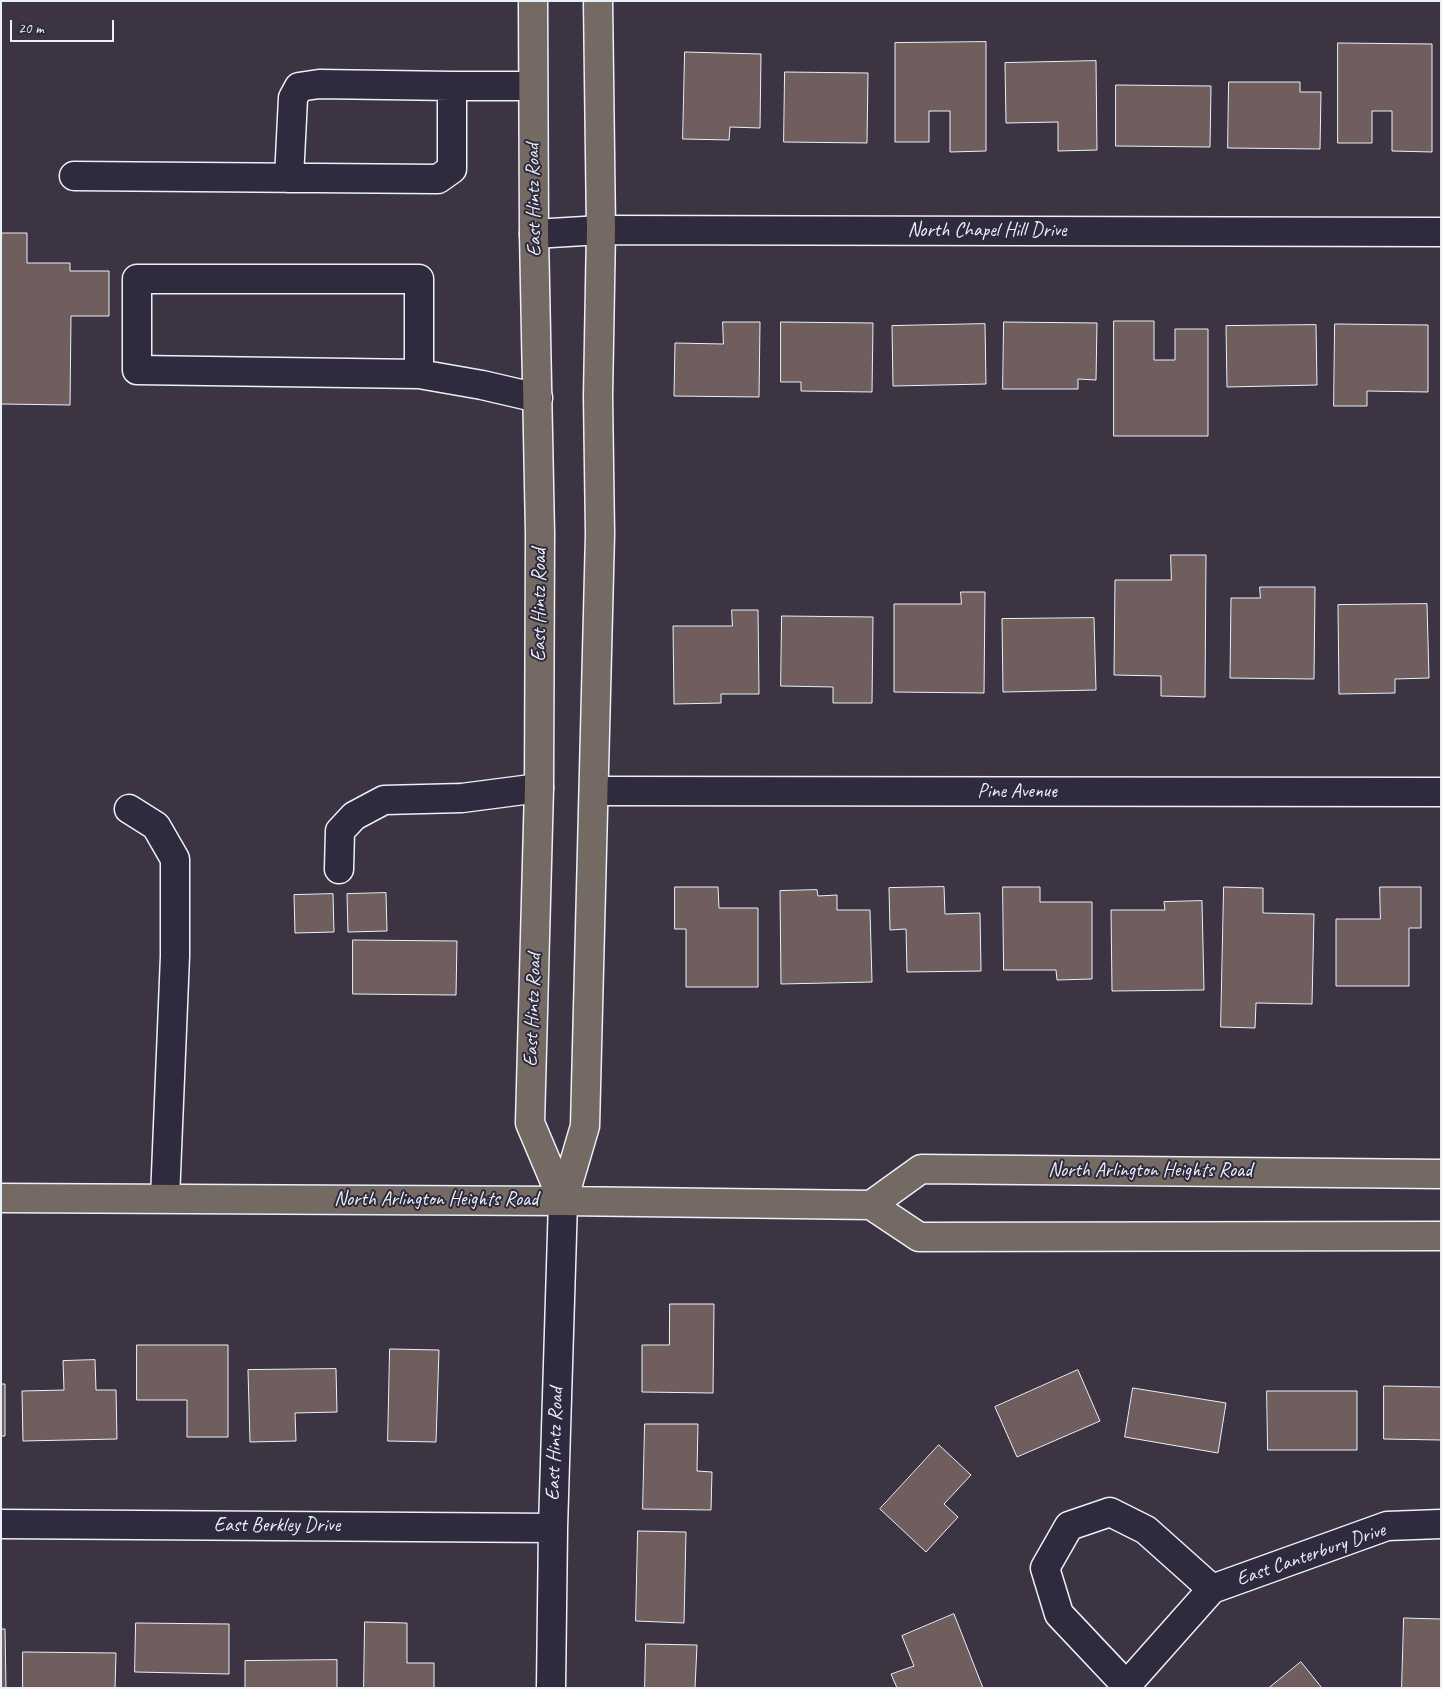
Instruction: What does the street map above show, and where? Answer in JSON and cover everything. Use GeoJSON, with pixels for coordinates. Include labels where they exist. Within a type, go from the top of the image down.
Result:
{"type":"FeatureCollection","features":[{"type":"Feature","properties":{"kind":"main road","name":"East Hintz Road"},"geometry":{"type":"LineString","coordinates":[[532,1],[540,534],[540,788],[530,1124],[563,1201]]}},
{"type":"Feature","properties":{"kind":"main road","name":"East Hintz Road"},"geometry":{"type":"LineString","coordinates":[[563,1201],[585,1126],[600,534],[598,397],[601,230],[598,1]]}},
{"type":"Feature","properties":{"kind":"main road","name":"North Arlington Heights Road"},"geometry":{"type":"LineString","coordinates":[[1,1198],[563,1201],[871,1205],[921,1170],[1441,1174]]}},
{"type":"Feature","properties":{"kind":"main road"},"geometry":{"type":"LineString","coordinates":[[871,1205],[920,1237],[1441,1236]]}},
{"type":"Feature","properties":{"kind":"street"},"geometry":{"type":"LineString","coordinates":[[289,178],[293,98],[299,87],[319,84],[532,86]]}},
{"type":"Feature","properties":{"kind":"street"},"geometry":{"type":"LineString","coordinates":[[74,176],[438,179],[452,169],[452,86]]}},
{"type":"Feature","properties":{"kind":"street","name":"North Chapel Hill Drive"},"geometry":{"type":"LineString","coordinates":[[534,234],[601,230],[1441,232]]}},
{"type":"Feature","properties":{"kind":"street"},"geometry":{"type":"LineString","coordinates":[[419,374],[419,279],[138,279],[138,370],[419,374],[482,385],[538,398]]}},
{"type":"Feature","properties":{"kind":"street"},"geometry":{"type":"LineString","coordinates":[[339,869],[340,832],[354,816],[384,800],[462,798],[540,788]]}},
{"type":"Feature","properties":{"kind":"street","name":"Pine Avenue"},"geometry":{"type":"LineString","coordinates":[[594,791],[1441,792]]}},
{"type":"Feature","properties":{"kind":"street"},"geometry":{"type":"LineString","coordinates":[[129,809],[156,826],[175,859],[175,956],[165,1198]]}},
{"type":"Feature","properties":{"kind":"street","name":"East Hintz Road"},"geometry":{"type":"LineString","coordinates":[[552,1688],[553,1528],[563,1201]]}},
{"type":"Feature","properties":{"kind":"street","name":"East Canterbury Drive"},"geometry":{"type":"LineString","coordinates":[[1212,1589],[1146,1530],[1110,1512],[1068,1526],[1045,1568],[1059,1614],[1125,1687],[1212,1589],[1387,1526],[1441,1524]]}},
{"type":"Feature","properties":{"kind":"street","name":"East Berkley Drive"},"geometry":{"type":"LineString","coordinates":[[1,1524],[553,1528]]}},
{"type":"Feature","properties":{"kind":"building"},"geometry":{"type":"Polygon","coordinates":[[[986,42],[986,151],[950,152],[950,111],[929,111],[929,142],[895,142],[895,43],[986,42]]]}},
{"type":"Feature","properties":{"kind":"building"},"geometry":{"type":"Polygon","coordinates":[[[1338,43],[1432,44],[1432,152],[1392,151],[1392,111],[1372,111],[1372,143],[1338,143],[1338,43]]]}},
{"type":"Feature","properties":{"kind":"building"},"geometry":{"type":"Polygon","coordinates":[[[685,52],[761,54],[760,128],[730,127],[729,140],[683,139],[685,52]]]}},
{"type":"Feature","properties":{"kind":"building"},"geometry":{"type":"Polygon","coordinates":[[[1096,61],[1097,150],[1058,151],[1058,122],[1006,123],[1005,63],[1096,61]]]}},
{"type":"Feature","properties":{"kind":"building"},"geometry":{"type":"Polygon","coordinates":[[[785,72],[868,73],[867,143],[784,142],[785,72]]]}},
{"type":"Feature","properties":{"kind":"building"},"geometry":{"type":"Polygon","coordinates":[[[1229,82],[1300,82],[1300,92],[1321,92],[1320,149],[1228,148],[1229,82]]]}},
{"type":"Feature","properties":{"kind":"building"},"geometry":{"type":"Polygon","coordinates":[[[1116,85],[1211,86],[1210,147],[1116,146],[1116,85]]]}},
{"type":"Feature","properties":{"kind":"building"},"geometry":{"type":"Polygon","coordinates":[[[2,233],[27,233],[27,263],[70,263],[70,271],[109,271],[109,316],[71,316],[70,405],[1,404],[2,233]]]}},
{"type":"Feature","properties":{"kind":"building"},"geometry":{"type":"Polygon","coordinates":[[[1114,321],[1154,321],[1154,360],[1175,360],[1175,329],[1208,329],[1208,436],[1114,436],[1114,321]]]}},
{"type":"Feature","properties":{"kind":"building"},"geometry":{"type":"Polygon","coordinates":[[[723,322],[760,322],[759,397],[674,396],[675,343],[723,344],[723,322]]]}},
{"type":"Feature","properties":{"kind":"building"},"geometry":{"type":"Polygon","coordinates":[[[781,322],[873,323],[872,392],[801,391],[801,382],[781,382],[781,322]]]}},
{"type":"Feature","properties":{"kind":"building"},"geometry":{"type":"Polygon","coordinates":[[[1004,322],[1097,323],[1096,380],[1078,379],[1078,389],[1003,389],[1004,322]]]}},
{"type":"Feature","properties":{"kind":"building"},"geometry":{"type":"Polygon","coordinates":[[[985,324],[986,384],[893,386],[892,326],[985,324]]]}},
{"type":"Feature","properties":{"kind":"building"},"geometry":{"type":"Polygon","coordinates":[[[1335,324],[1428,325],[1428,392],[1367,391],[1367,406],[1334,406],[1335,324]]]}},
{"type":"Feature","properties":{"kind":"building"},"geometry":{"type":"Polygon","coordinates":[[[1316,325],[1317,385],[1227,387],[1226,326],[1316,325]]]}},
{"type":"Feature","properties":{"kind":"building"},"geometry":{"type":"Polygon","coordinates":[[[1171,555],[1206,555],[1205,697],[1161,696],[1161,676],[1114,675],[1115,580],[1171,580],[1171,555]]]}},
{"type":"Feature","properties":{"kind":"building"},"geometry":{"type":"Polygon","coordinates":[[[1260,587],[1315,587],[1314,679],[1230,678],[1231,598],[1260,598],[1260,587]]]}},
{"type":"Feature","properties":{"kind":"building"},"geometry":{"type":"Polygon","coordinates":[[[961,592],[985,592],[984,693],[894,692],[894,604],[961,604],[961,592]]]}},
{"type":"Feature","properties":{"kind":"building"},"geometry":{"type":"Polygon","coordinates":[[[1427,604],[1429,678],[1395,679],[1395,693],[1339,694],[1338,605],[1427,604]]]}},
{"type":"Feature","properties":{"kind":"building"},"geometry":{"type":"Polygon","coordinates":[[[732,610],[758,610],[759,694],[721,694],[721,703],[674,704],[673,626],[732,626],[732,610]]]}},
{"type":"Feature","properties":{"kind":"building"},"geometry":{"type":"Polygon","coordinates":[[[782,616],[873,617],[872,703],[833,703],[833,687],[781,686],[782,616]]]}},
{"type":"Feature","properties":{"kind":"building"},"geometry":{"type":"Polygon","coordinates":[[[1094,618],[1096,690],[1003,692],[1002,619],[1094,618]]]}},
{"type":"Feature","properties":{"kind":"building"},"geometry":{"type":"Polygon","coordinates":[[[675,887],[718,887],[719,908],[758,908],[758,987],[686,987],[686,929],[675,929],[675,887]]]}},
{"type":"Feature","properties":{"kind":"building"},"geometry":{"type":"Polygon","coordinates":[[[944,887],[945,914],[980,913],[981,971],[907,972],[906,929],[890,930],[889,888],[944,887]]]}},
{"type":"Feature","properties":{"kind":"building"},"geometry":{"type":"Polygon","coordinates":[[[1003,887],[1040,887],[1040,902],[1092,902],[1092,979],[1057,980],[1056,970],[1004,970],[1003,887]]]}},
{"type":"Feature","properties":{"kind":"building"},"geometry":{"type":"Polygon","coordinates":[[[1224,887],[1263,888],[1263,913],[1314,914],[1312,1004],[1256,1003],[1255,1028],[1221,1027],[1224,887]]]}},
{"type":"Feature","properties":{"kind":"building"},"geometry":{"type":"Polygon","coordinates":[[[1380,887],[1421,887],[1421,928],[1409,928],[1409,986],[1336,986],[1336,919],[1380,919],[1380,887]]]}},
{"type":"Feature","properties":{"kind":"building"},"geometry":{"type":"Polygon","coordinates":[[[817,890],[818,896],[837,895],[837,910],[870,910],[872,982],[781,984],[780,891],[817,890]]]}},
{"type":"Feature","properties":{"kind":"building"},"geometry":{"type":"Polygon","coordinates":[[[386,893],[387,931],[348,932],[347,894],[386,893]]]}},
{"type":"Feature","properties":{"kind":"building"},"geometry":{"type":"Polygon","coordinates":[[[333,894],[334,932],[295,933],[294,895],[333,894]]]}},
{"type":"Feature","properties":{"kind":"building"},"geometry":{"type":"Polygon","coordinates":[[[1202,901],[1204,990],[1112,991],[1111,910],[1165,910],[1164,902],[1202,901]]]}},
{"type":"Feature","properties":{"kind":"building"},"geometry":{"type":"Polygon","coordinates":[[[353,940],[457,941],[456,995],[353,994],[353,940]]]}},
{"type":"Feature","properties":{"kind":"building"},"geometry":{"type":"Polygon","coordinates":[[[670,1304],[714,1304],[713,1393],[642,1392],[642,1345],[669,1345],[670,1304]]]}},
{"type":"Feature","properties":{"kind":"building"},"geometry":{"type":"Polygon","coordinates":[[[137,1345],[228,1345],[228,1437],[187,1437],[187,1400],[137,1400],[137,1345]]]}},
{"type":"Feature","properties":{"kind":"building"},"geometry":{"type":"Polygon","coordinates":[[[390,1349],[439,1350],[436,1442],[388,1441],[390,1349]]]}},
{"type":"Feature","properties":{"kind":"building"},"geometry":{"type":"Polygon","coordinates":[[[95,1360],[96,1390],[116,1390],[117,1439],[23,1441],[22,1391],[64,1390],[63,1361],[95,1360]]]}},
{"type":"Feature","properties":{"kind":"building"},"geometry":{"type":"Polygon","coordinates":[[[336,1369],[337,1412],[295,1413],[296,1441],[250,1442],[248,1370],[336,1369]]]}},
{"type":"Feature","properties":{"kind":"building"},"geometry":{"type":"Polygon","coordinates":[[[1078,1370],[1100,1421],[1017,1457],[995,1407],[1078,1370]]]}},
{"type":"Feature","properties":{"kind":"building"},"geometry":{"type":"Polygon","coordinates":[[[1,1384],[5,1384],[5,1436],[1,1436],[1,1384]]]}},
{"type":"Feature","properties":{"kind":"building"},"geometry":{"type":"Polygon","coordinates":[[[1384,1386],[1441,1387],[1441,1440],[1384,1439],[1384,1386]]]}},
{"type":"Feature","properties":{"kind":"building"},"geometry":{"type":"Polygon","coordinates":[[[1133,1388],[1226,1403],[1218,1453],[1125,1437],[1133,1388]]]}},
{"type":"Feature","properties":{"kind":"building"},"geometry":{"type":"Polygon","coordinates":[[[1267,1391],[1357,1391],[1357,1450],[1268,1450],[1267,1391]]]}},
{"type":"Feature","properties":{"kind":"building"},"geometry":{"type":"Polygon","coordinates":[[[645,1424],[698,1424],[697,1471],[712,1472],[711,1510],[643,1509],[645,1424]]]}},
{"type":"Feature","properties":{"kind":"building"},"geometry":{"type":"Polygon","coordinates":[[[939,1445],[971,1475],[944,1504],[958,1517],[926,1552],[880,1509],[939,1445]]]}},
{"type":"Feature","properties":{"kind":"building"},"geometry":{"type":"Polygon","coordinates":[[[638,1531],[686,1532],[684,1623],[636,1621],[638,1531]]]}},
{"type":"Feature","properties":{"kind":"building"},"geometry":{"type":"Polygon","coordinates":[[[954,1614],[983,1688],[897,1688],[891,1674],[914,1666],[902,1636],[954,1614]]]}},
{"type":"Feature","properties":{"kind":"building"},"geometry":{"type":"Polygon","coordinates":[[[1404,1618],[1441,1619],[1441,1688],[1402,1688],[1404,1618]]]}},
{"type":"Feature","properties":{"kind":"building"},"geometry":{"type":"Polygon","coordinates":[[[365,1622],[407,1623],[407,1663],[434,1663],[434,1688],[364,1688],[365,1622]]]}},
{"type":"Feature","properties":{"kind":"building"},"geometry":{"type":"Polygon","coordinates":[[[136,1623],[229,1624],[229,1674],[135,1672],[136,1623]]]}},
{"type":"Feature","properties":{"kind":"building"},"geometry":{"type":"Polygon","coordinates":[[[1,1629],[5,1629],[6,1688],[1,1688],[1,1629]]]}},
{"type":"Feature","properties":{"kind":"building"},"geometry":{"type":"Polygon","coordinates":[[[646,1644],[697,1645],[695,1688],[645,1688],[646,1644]]]}},
{"type":"Feature","properties":{"kind":"building"},"geometry":{"type":"Polygon","coordinates":[[[23,1652],[116,1653],[115,1688],[23,1688],[23,1652]]]}},
{"type":"Feature","properties":{"kind":"building"},"geometry":{"type":"Polygon","coordinates":[[[337,1660],[337,1688],[245,1688],[245,1661],[337,1660]]]}},
{"type":"Feature","properties":{"kind":"building"},"geometry":{"type":"Polygon","coordinates":[[[1301,1662],[1322,1688],[1269,1688],[1301,1662]]]}}]}
